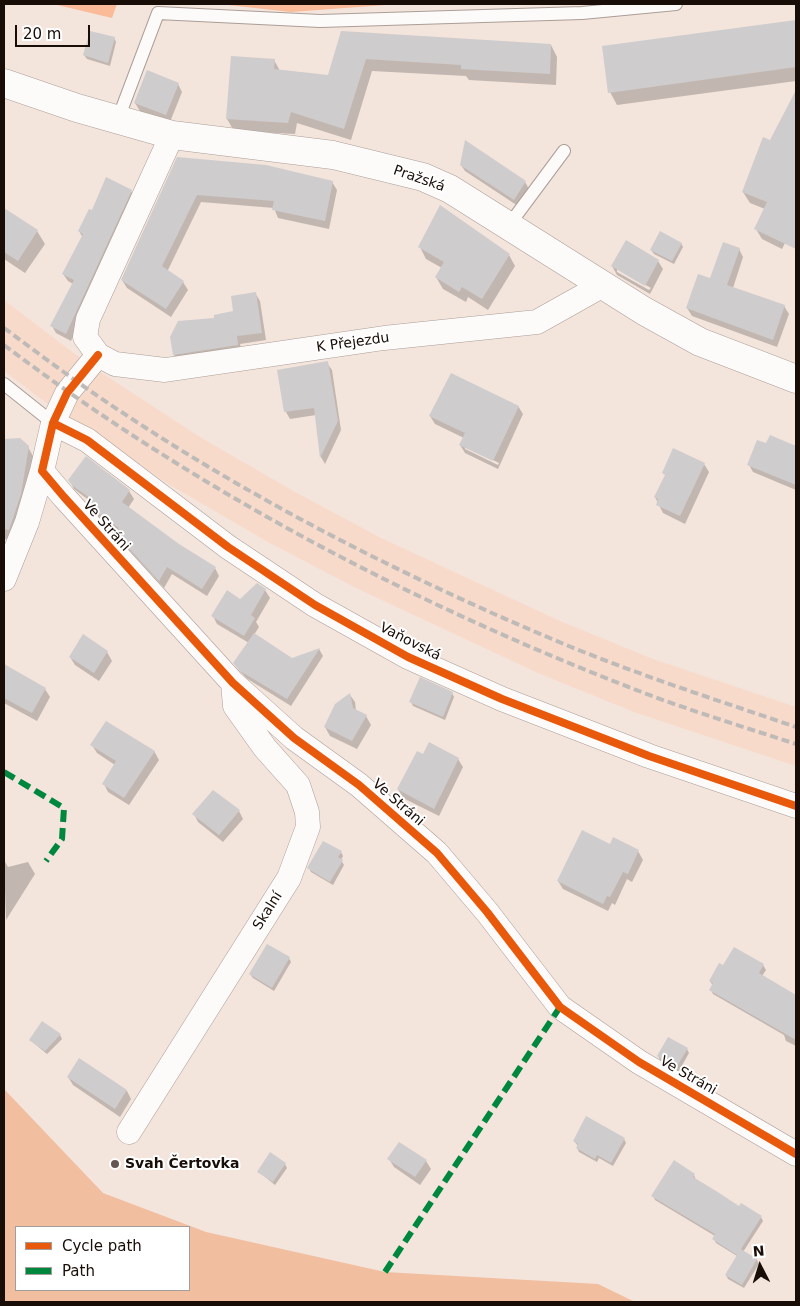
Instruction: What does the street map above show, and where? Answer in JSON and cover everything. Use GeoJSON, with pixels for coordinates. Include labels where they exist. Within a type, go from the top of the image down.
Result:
{"type":"FeatureCollection","features":[{"type":"Feature","properties":{"kind":"main road","name":"Pražská"},"geometry":{"type":"LineString","coordinates":[[4,83],[77,108],[172,135],[333,155],[423,177],[450,189],[603,286],[700,342],[796,379]]}},
{"type":"Feature","properties":{"kind":"street"},"geometry":{"type":"LineString","coordinates":[[4,579],[27,522],[42,471],[53,423],[67,393],[98,355],[85,337],[88,319],[172,135]]}},
{"type":"Feature","properties":{"kind":"street","name":"K Přejezdu"},"geometry":{"type":"LineString","coordinates":[[98,355],[115,364],[165,370],[384,338],[537,322],[603,286]]}},
{"type":"Feature","properties":{"kind":"street","name":"Vaňovská"},"geometry":{"type":"LineString","coordinates":[[53,423],[87,440],[228,547],[315,605],[408,657],[502,699],[649,756],[796,806]]}},
{"type":"Feature","properties":{"kind":"street","name":"Ve Stráni"},"geometry":{"type":"LineString","coordinates":[[42,471],[233,682],[294,738],[359,785],[437,853],[487,912],[560,1007],[639,1062],[796,1154]]}},
{"type":"Feature","properties":{"kind":"street","name":"Skalní"},"geometry":{"type":"LineString","coordinates":[[129,1132],[289,878],[308,827],[307,812],[298,785],[265,748],[235,706],[233,682]]}},
{"type":"Feature","properties":{"kind":"lane"},"geometry":{"type":"LineString","coordinates":[[118,119],[158,12],[320,21],[582,13],[676,4]]}},
{"type":"Feature","properties":{"kind":"lane"},"geometry":{"type":"LineString","coordinates":[[509,225],[564,151]]}},
{"type":"Feature","properties":{"kind":"lane","name":"Vaňovská"},"geometry":{"type":"LineString","coordinates":[[4,384],[53,423]]}},
{"type":"Feature","properties":{"kind":"shaded area"},"geometry":{"type":"Polygon","coordinates":[[[53,4],[117,4],[112,18],[53,4]]]}},
{"type":"Feature","properties":{"kind":"shaded area"},"geometry":{"type":"Polygon","coordinates":[[[219,4],[399,4],[291,12],[219,4]]]}},
{"type":"Feature","properties":{"kind":"shaded area"},"geometry":{"type":"Polygon","coordinates":[[[4,300],[88,364],[200,437],[295,492],[381,538],[560,621],[653,659],[796,707],[796,766],[634,712],[538,673],[356,588],[268,542],[170,485],[56,410],[4,371],[4,300]]]}},
{"type":"Feature","properties":{"kind":"shaded area"},"geometry":{"type":"Polygon","coordinates":[[[4,1089],[103,1193],[206,1232],[385,1272],[598,1284],[635,1302],[4,1302],[4,1089]]]}},
{"type":"Feature","properties":{"kind":"building"},"geometry":{"type":"Polygon","coordinates":[[[796,20],[796,67],[608,93],[602,46],[796,20]]]}},
{"type":"Feature","properties":{"kind":"building"},"geometry":{"type":"Polygon","coordinates":[[[90,31],[115,37],[108,63],[83,55],[90,31]]]}},
{"type":"Feature","properties":{"kind":"building"},"geometry":{"type":"Polygon","coordinates":[[[341,31],[551,44],[550,74],[461,69],[461,65],[366,59],[344,129],[291,112],[288,123],[226,119],[231,56],[275,59],[274,69],[328,75],[341,31]]]}},
{"type":"Feature","properties":{"kind":"building"},"geometry":{"type":"Polygon","coordinates":[[[147,70],[179,83],[166,115],[134,103],[147,70]]]}},
{"type":"Feature","properties":{"kind":"building"},"geometry":{"type":"Polygon","coordinates":[[[796,90],[796,249],[754,229],[767,202],[742,192],[763,137],[770,140],[796,90]]]}},
{"type":"Feature","properties":{"kind":"building"},"geometry":{"type":"Polygon","coordinates":[[[465,140],[526,181],[514,200],[460,165],[465,140]]]}},
{"type":"Feature","properties":{"kind":"building"},"geometry":{"type":"Polygon","coordinates":[[[177,157],[266,165],[333,181],[325,221],[272,210],[274,201],[197,195],[162,266],[184,281],[166,309],[121,280],[177,157]]]}},
{"type":"Feature","properties":{"kind":"building"},"geometry":{"type":"Polygon","coordinates":[[[106,177],[132,190],[66,334],[50,326],[74,280],[62,274],[83,234],[78,231],[89,209],[92,210],[106,177]]]}},
{"type":"Feature","properties":{"kind":"building"},"geometry":{"type":"Polygon","coordinates":[[[440,205],[510,254],[482,299],[462,287],[459,292],[435,277],[444,262],[418,247],[440,205]]]}},
{"type":"Feature","properties":{"kind":"building"},"geometry":{"type":"Polygon","coordinates":[[[4,208],[38,230],[18,261],[4,252],[4,208]]]}},
{"type":"Feature","properties":{"kind":"building"},"geometry":{"type":"Polygon","coordinates":[[[660,231],[682,243],[672,261],[650,250],[660,231]]]}},
{"type":"Feature","properties":{"kind":"building"},"geometry":{"type":"Polygon","coordinates":[[[626,240],[659,260],[645,286],[611,266],[626,240]]]}},
{"type":"Feature","properties":{"kind":"building"},"geometry":{"type":"Polygon","coordinates":[[[723,242],[740,248],[727,285],[785,305],[773,340],[686,308],[698,274],[710,278],[723,242]]]}},
{"type":"Feature","properties":{"kind":"building"},"geometry":{"type":"Polygon","coordinates":[[[256,292],[262,333],[237,336],[238,345],[173,355],[170,337],[178,321],[214,318],[214,315],[233,311],[231,296],[256,292]]]}},
{"type":"Feature","properties":{"kind":"building"},"geometry":{"type":"Polygon","coordinates":[[[328,361],[338,421],[320,458],[314,408],[284,412],[277,370],[328,361]]]}},
{"type":"Feature","properties":{"kind":"building"},"geometry":{"type":"Polygon","coordinates":[[[451,373],[519,406],[493,461],[459,445],[465,433],[429,416],[451,373]]]}},
{"type":"Feature","properties":{"kind":"building"},"geometry":{"type":"Polygon","coordinates":[[[770,435],[796,446],[796,485],[747,465],[757,440],[766,443],[770,435]]]}},
{"type":"Feature","properties":{"kind":"building"},"geometry":{"type":"Polygon","coordinates":[[[20,438],[29,446],[21,494],[9,530],[4,529],[4,439],[20,438]]]}},
{"type":"Feature","properties":{"kind":"building"},"geometry":{"type":"Polygon","coordinates":[[[673,448],[705,463],[680,516],[656,505],[658,499],[654,497],[665,475],[662,473],[673,448]]]}},
{"type":"Feature","properties":{"kind":"building"},"geometry":{"type":"Polygon","coordinates":[[[86,456],[130,490],[122,502],[179,544],[216,567],[202,589],[167,567],[159,581],[115,533],[119,528],[95,511],[87,502],[90,498],[73,486],[68,480],[86,456]]]}},
{"type":"Feature","properties":{"kind":"building"},"geometry":{"type":"Polygon","coordinates":[[[257,583],[266,589],[251,615],[255,618],[244,636],[211,616],[227,590],[240,599],[257,583]]]}},
{"type":"Feature","properties":{"kind":"building"},"geometry":{"type":"Polygon","coordinates":[[[254,633],[292,658],[320,648],[287,699],[240,671],[233,663],[254,633]]]}},
{"type":"Feature","properties":{"kind":"building"},"geometry":{"type":"Polygon","coordinates":[[[83,634],[108,651],[94,673],[69,657],[83,634]]]}},
{"type":"Feature","properties":{"kind":"building"},"geometry":{"type":"Polygon","coordinates":[[[4,664],[46,688],[32,713],[4,698],[4,664]]]}},
{"type":"Feature","properties":{"kind":"building"},"geometry":{"type":"Polygon","coordinates":[[[420,677],[453,692],[443,717],[409,702],[420,677]]]}},
{"type":"Feature","properties":{"kind":"building"},"geometry":{"type":"Polygon","coordinates":[[[350,693],[353,708],[367,715],[352,741],[324,727],[335,704],[350,693]]]}},
{"type":"Feature","properties":{"kind":"building"},"geometry":{"type":"Polygon","coordinates":[[[106,721],[155,751],[124,798],[102,784],[116,761],[90,745],[106,721]]]}},
{"type":"Feature","properties":{"kind":"building"},"geometry":{"type":"Polygon","coordinates":[[[429,742],[459,758],[434,809],[397,789],[417,751],[423,754],[429,742]]]}},
{"type":"Feature","properties":{"kind":"building"},"geometry":{"type":"Polygon","coordinates":[[[213,790],[240,810],[219,835],[192,814],[213,790]]]}},
{"type":"Feature","properties":{"kind":"building"},"geometry":{"type":"Polygon","coordinates":[[[582,830],[610,844],[613,837],[639,850],[628,874],[623,872],[610,897],[607,896],[603,904],[557,881],[582,830]]]}},
{"type":"Feature","properties":{"kind":"building"},"geometry":{"type":"Polygon","coordinates":[[[323,841],[342,851],[338,857],[343,860],[330,882],[307,868],[323,841]]]}},
{"type":"Feature","properties":{"kind":"building"},"geometry":{"type":"Polygon","coordinates":[[[267,944],[290,957],[272,988],[249,974],[267,944]]]}},
{"type":"Feature","properties":{"kind":"building"},"geometry":{"type":"Polygon","coordinates":[[[734,947],[764,964],[759,973],[796,995],[796,1040],[709,990],[713,983],[709,981],[719,963],[723,965],[734,947]]]}},
{"type":"Feature","properties":{"kind":"building"},"geometry":{"type":"Polygon","coordinates":[[[42,1021],[61,1034],[45,1051],[29,1040],[42,1021]]]}},
{"type":"Feature","properties":{"kind":"building"},"geometry":{"type":"Polygon","coordinates":[[[668,1037],[688,1048],[676,1068],[657,1056],[668,1037]]]}},
{"type":"Feature","properties":{"kind":"building"},"geometry":{"type":"Polygon","coordinates":[[[79,1058],[127,1090],[115,1109],[67,1077],[79,1058]]]}},
{"type":"Feature","properties":{"kind":"building"},"geometry":{"type":"Polygon","coordinates":[[[586,1116],[625,1138],[611,1163],[597,1155],[595,1159],[576,1148],[578,1144],[573,1141],[586,1116]]]}},
{"type":"Feature","properties":{"kind":"building"},"geometry":{"type":"Polygon","coordinates":[[[399,1142],[427,1160],[415,1177],[387,1159],[399,1142]]]}},
{"type":"Feature","properties":{"kind":"building"},"geometry":{"type":"Polygon","coordinates":[[[270,1152],[286,1163],[273,1182],[257,1172],[270,1152]]]}},
{"type":"Feature","properties":{"kind":"building"},"geometry":{"type":"Polygon","coordinates":[[[674,1160],[695,1174],[693,1177],[739,1206],[741,1203],[762,1216],[741,1249],[757,1259],[742,1285],[725,1275],[737,1255],[712,1239],[715,1234],[651,1196],[674,1160]]]}},
{"type":"Feature","properties":{"kind":"railway"},"geometry":{"type":"LineString","coordinates":[[4,328],[90,391],[171,444],[277,506],[385,563],[496,615],[612,663],[796,727]]}},
{"type":"Feature","properties":{"kind":"railway"},"geometry":{"type":"LineString","coordinates":[[4,345],[77,398],[230,496],[390,582],[472,621],[639,691],[796,744]]}},
{"type":"Feature","properties":{"kind":"marked path"},"geometry":{"type":"LineString","coordinates":[[4,772],[64,808],[62,839],[46,861]]}},
{"type":"Feature","properties":{"kind":"marked path"},"geometry":{"type":"LineString","coordinates":[[385,1272],[560,1007]]}},
{"type":"Feature","properties":{"kind":"cycle path"},"geometry":{"type":"LineString","coordinates":[[98,355],[67,393],[53,423],[42,471],[64,497],[233,683],[294,738],[359,785],[437,853],[487,912],[560,1007],[639,1062],[796,1154]]}},
{"type":"Feature","properties":{"kind":"cycle path"},"geometry":{"type":"LineString","coordinates":[[53,423],[87,440],[228,547],[315,605],[408,657],[502,699],[649,756],[796,806]]}},
{"type":"Feature","properties":{"kind":"place","name":"Svah Čertovka"},"geometry":{"type":"Point","coordinates":[115,1164]}}]}
